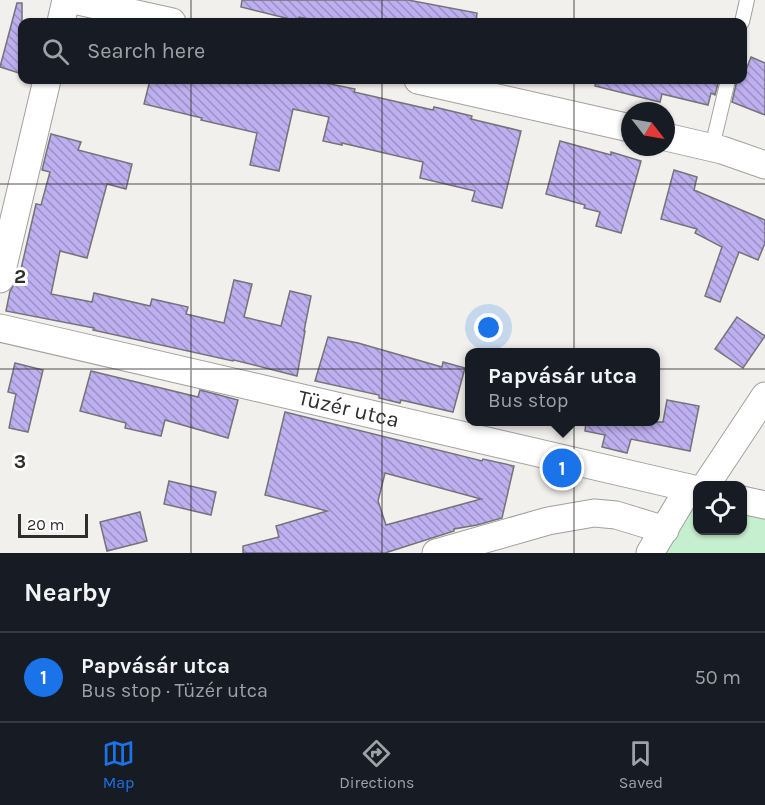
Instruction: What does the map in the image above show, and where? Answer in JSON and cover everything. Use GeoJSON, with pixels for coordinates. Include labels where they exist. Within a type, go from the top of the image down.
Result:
{"type":"FeatureCollection","features":[{"type":"Feature","properties":{"kind":"street"},"geometry":{"type":"LineString","coordinates":[[62,18],[66,0]]}},
{"type":"Feature","properties":{"kind":"street"},"geometry":{"type":"LineString","coordinates":[[74,0],[154,18]]}},
{"type":"Feature","properties":{"kind":"street"},"geometry":{"type":"LineString","coordinates":[[0,279],[46,84]]}},
{"type":"Feature","properties":{"kind":"street"},"geometry":{"type":"LineString","coordinates":[[436,84],[621,126]]}},
{"type":"Feature","properties":{"kind":"street"},"geometry":{"type":"LineString","coordinates":[[675,139],[712,147],[765,165]]}},
{"type":"Feature","properties":{"kind":"street","name":"Tüzér utca"},"geometry":{"type":"LineString","coordinates":[[0,328],[693,487]]}},
{"type":"Feature","properties":{"kind":"street"},"geometry":{"type":"LineString","coordinates":[[702,481],[765,396]]}},
{"type":"Feature","properties":{"kind":"street"},"geometry":{"type":"LineString","coordinates":[[650,553],[693,493]]}},
{"type":"Feature","properties":{"kind":"street"},"geometry":{"type":"LineString","coordinates":[[747,501],[765,505]]}},
{"type":"Feature","properties":{"kind":"street"},"geometry":{"type":"LineString","coordinates":[[436,553],[548,520],[594,513],[616,515],[665,530]]}},
{"type":"Feature","properties":{"kind":"lane"},"geometry":{"type":"LineString","coordinates":[[743,18],[747,0]]}},
{"type":"Feature","properties":{"kind":"lane"},"geometry":{"type":"LineString","coordinates":[[712,147],[727,84]]}},
{"type":"Feature","properties":{"kind":"green space"},"geometry":{"type":"Polygon","coordinates":[[[747,493],[765,498],[765,553],[658,553],[693,494],[693,535],[747,535],[747,493]]]}},
{"type":"Feature","properties":{"kind":"building"},"geometry":{"type":"Polygon","coordinates":[[[242,0],[408,0],[477,13],[476,18],[286,18],[241,7],[242,0]]]}},
{"type":"Feature","properties":{"kind":"building"},"geometry":{"type":"Polygon","coordinates":[[[17,3],[22,3],[22,18],[18,18],[18,73],[0,67],[17,3]]]}},
{"type":"Feature","properties":{"kind":"building"},"geometry":{"type":"Polygon","coordinates":[[[751,57],[765,63],[765,115],[732,102],[736,84],[747,84],[747,67],[751,57]]]}},
{"type":"Feature","properties":{"kind":"building"},"geometry":{"type":"Polygon","coordinates":[[[149,84],[331,84],[355,89],[354,92],[433,110],[434,107],[472,116],[471,119],[521,131],[502,208],[472,201],[475,191],[420,178],[423,162],[342,143],[342,145],[323,141],[329,117],[293,109],[279,171],[250,165],[257,133],[144,104],[149,84]]]}},
{"type":"Feature","properties":{"kind":"building"},"geometry":{"type":"Polygon","coordinates":[[[595,84],[718,84],[715,95],[711,93],[708,105],[662,94],[660,102],[595,86],[595,84]]]}},
{"type":"Feature","properties":{"kind":"building"},"geometry":{"type":"Polygon","coordinates":[[[51,134],[81,142],[78,150],[132,164],[126,189],[107,184],[87,258],[60,251],[51,294],[92,302],[94,293],[150,306],[152,299],[188,307],[186,314],[224,323],[234,280],[252,284],[244,317],[281,326],[290,291],[311,296],[297,376],[93,330],[94,328],[6,311],[10,291],[19,268],[21,269],[36,204],[41,205],[50,172],[42,170],[51,134]]]}},
{"type":"Feature","properties":{"kind":"building"},"geometry":{"type":"Polygon","coordinates":[[[560,141],[641,161],[621,233],[596,226],[600,212],[584,208],[585,205],[546,194],[560,141]]]}},
{"type":"Feature","properties":{"kind":"building"},"geometry":{"type":"Polygon","coordinates":[[[674,170],[697,177],[694,190],[765,220],[765,243],[758,260],[739,252],[720,302],[705,296],[722,247],[695,233],[697,229],[661,219],[674,170]]]}},
{"type":"Feature","properties":{"kind":"building"},"geometry":{"type":"Polygon","coordinates":[[[737,317],[765,336],[743,368],[715,349],[737,317]]]}},
{"type":"Feature","properties":{"kind":"building"},"geometry":{"type":"Polygon","coordinates":[[[328,337],[358,343],[442,367],[443,362],[465,368],[453,412],[401,400],[400,403],[379,398],[379,395],[315,381],[328,337]]]}},
{"type":"Feature","properties":{"kind":"building"},"geometry":{"type":"Polygon","coordinates":[[[15,363],[43,370],[28,432],[9,428],[16,394],[8,392],[15,363]]]}},
{"type":"Feature","properties":{"kind":"building"},"geometry":{"type":"Polygon","coordinates":[[[91,371],[198,397],[200,390],[238,400],[228,438],[165,420],[161,436],[125,428],[126,423],[80,411],[91,371]]]}},
{"type":"Feature","properties":{"kind":"building"},"geometry":{"type":"Polygon","coordinates":[[[667,400],[699,406],[690,451],[631,439],[627,453],[602,447],[605,435],[585,431],[586,426],[660,426],[660,422],[663,422],[667,400]]]}},
{"type":"Feature","properties":{"kind":"building"},"geometry":{"type":"Polygon","coordinates":[[[285,412],[482,461],[483,459],[514,466],[502,518],[454,529],[454,531],[385,553],[243,553],[243,546],[279,537],[276,526],[327,511],[265,495],[285,412]],[[385,473],[378,501],[386,525],[481,499],[385,473]]]}},
{"type":"Feature","properties":{"kind":"building"},"geometry":{"type":"Polygon","coordinates":[[[169,481],[216,492],[211,515],[164,504],[169,481]]]}},
{"type":"Feature","properties":{"kind":"building"},"geometry":{"type":"Polygon","coordinates":[[[140,512],[147,541],[107,551],[100,522],[140,512]]]}},
{"type":"Feature","properties":{"kind":"place","name":"Papvásár utca"},"geometry":{"type":"Point","coordinates":[562,468]}}]}
